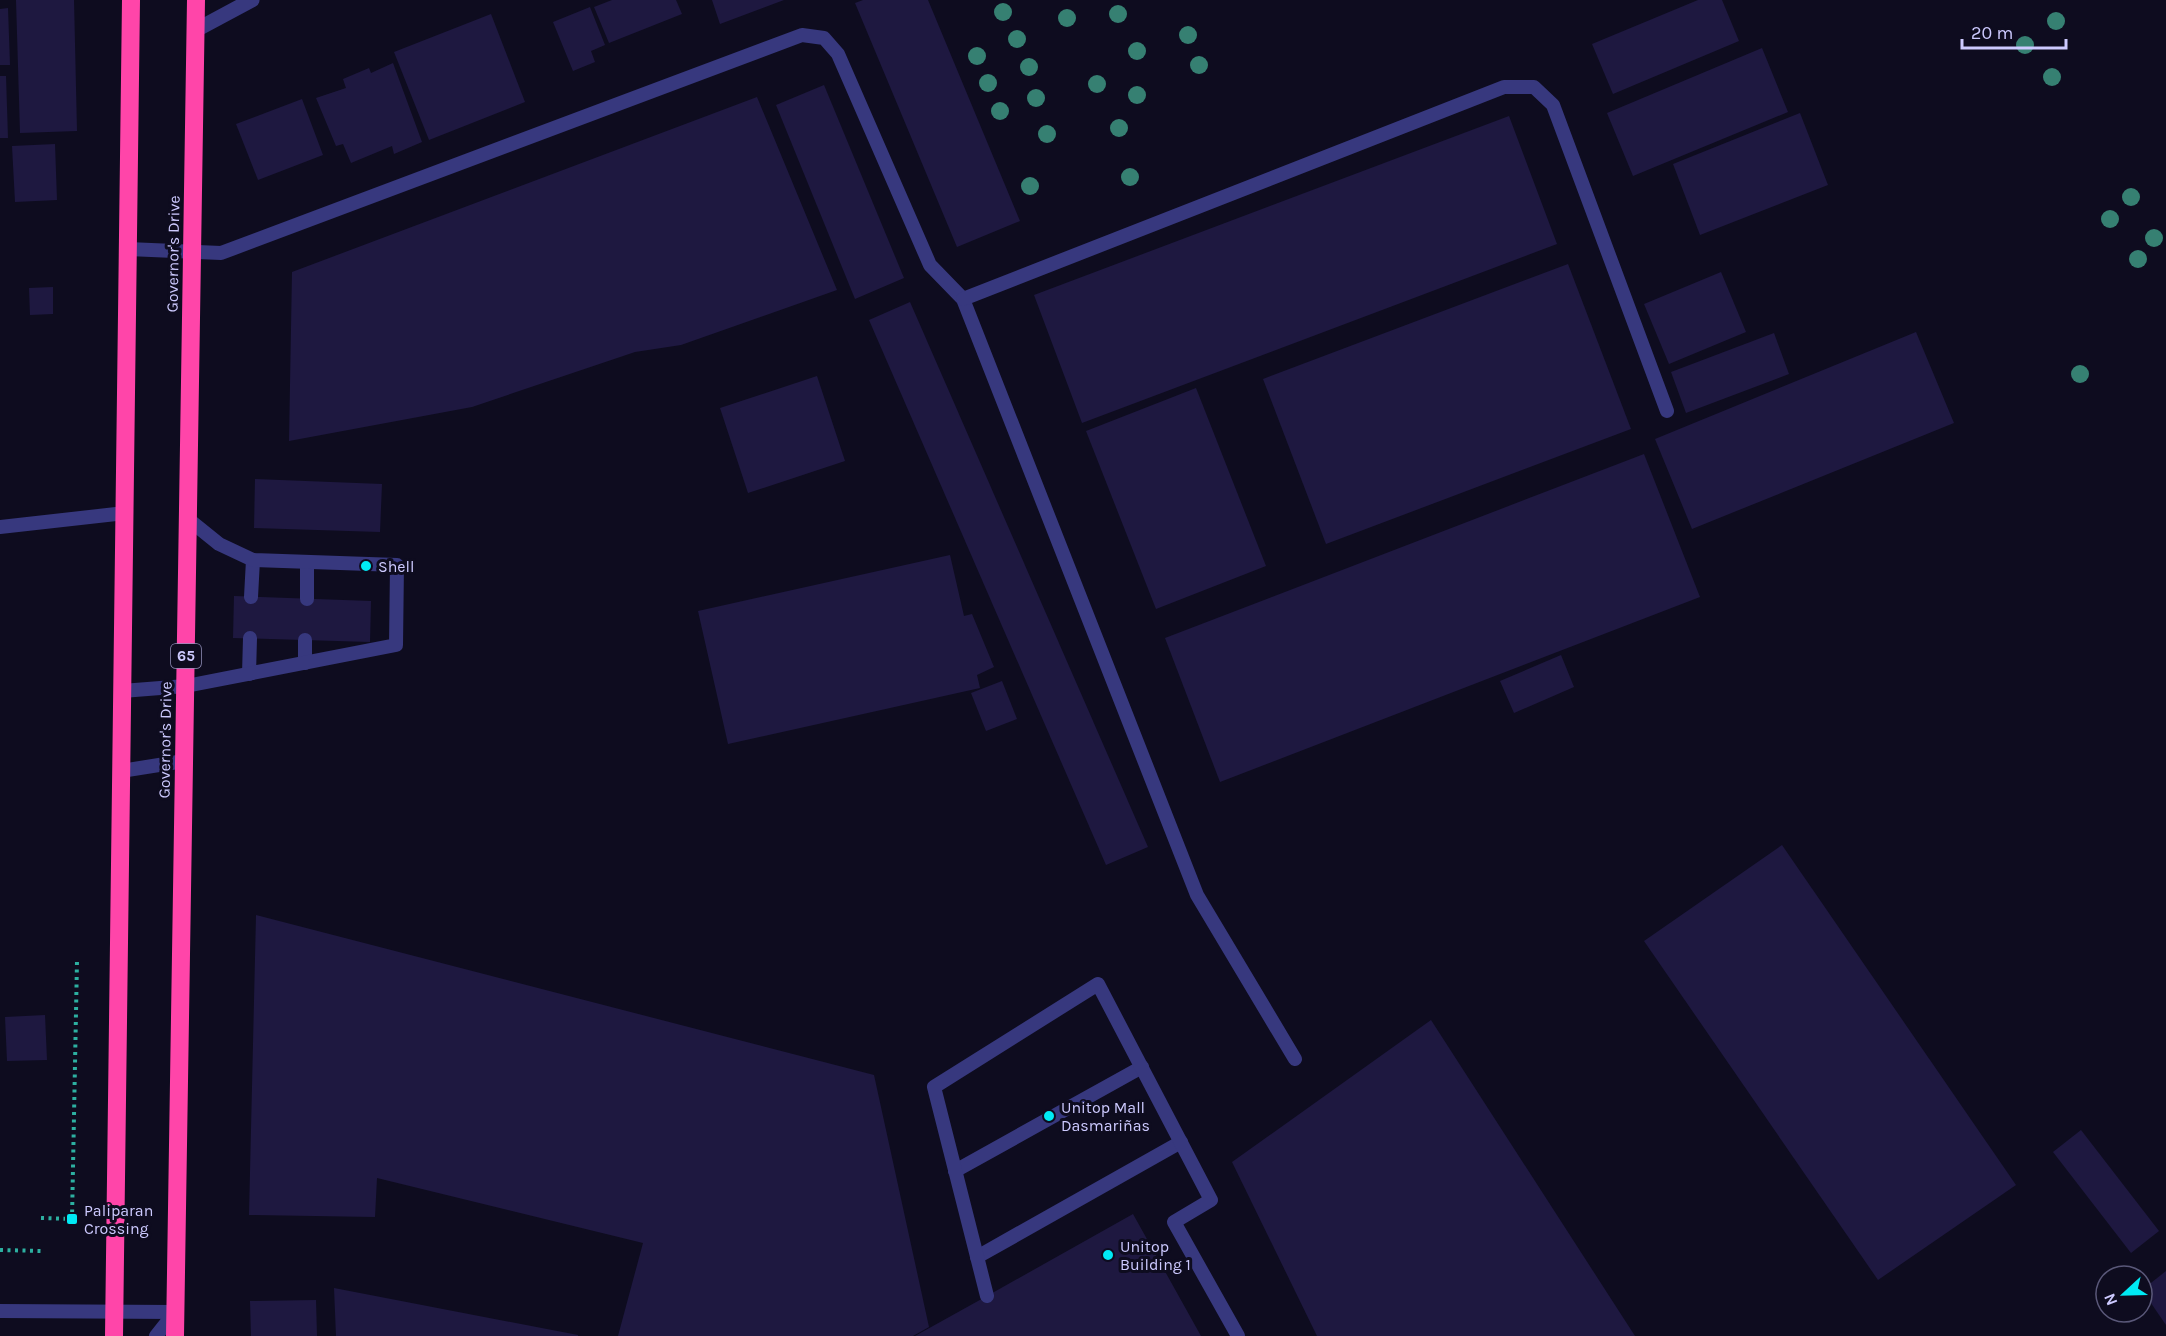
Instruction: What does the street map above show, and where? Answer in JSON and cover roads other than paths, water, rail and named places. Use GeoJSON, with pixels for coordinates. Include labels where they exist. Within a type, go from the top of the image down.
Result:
{"type":"FeatureCollection","features":[{"type":"Feature","properties":{"kind":"highway"},"geometry":{"type":"LineString","coordinates":[[114,1336],[131,0]]}},
{"type":"Feature","properties":{"kind":"highway","name":"Governor's Drive"},"geometry":{"type":"LineString","coordinates":[[175,1336],[196,0]]}},
{"type":"Feature","properties":{"kind":"street"},"geometry":{"type":"LineString","coordinates":[[196,30],[252,0]]}},
{"type":"Feature","properties":{"kind":"lane"},"geometry":{"type":"LineString","coordinates":[[128,249],[221,253],[802,35],[824,38],[838,54],[930,265],[963,299],[1197,895],[1295,1059]]}},
{"type":"Feature","properties":{"kind":"lane"},"geometry":{"type":"LineString","coordinates":[[963,299],[1504,87],[1534,87],[1553,105],[1667,411]]}},
{"type":"Feature","properties":{"kind":"lane"},"geometry":{"type":"LineString","coordinates":[[0,526],[125,513]]}},
{"type":"Feature","properties":{"kind":"lane"},"geometry":{"type":"LineString","coordinates":[[122,691],[186,686],[396,645],[397,566],[253,560],[219,544],[188,519]]}},
{"type":"Feature","properties":{"kind":"lane"},"geometry":{"type":"LineString","coordinates":[[251,597],[253,560]]}},
{"type":"Feature","properties":{"kind":"lane"},"geometry":{"type":"LineString","coordinates":[[307,562],[307,599]]}},
{"type":"Feature","properties":{"kind":"lane"},"geometry":{"type":"LineString","coordinates":[[249,674],[250,638]]}},
{"type":"Feature","properties":{"kind":"lane"},"geometry":{"type":"LineString","coordinates":[[304,663],[305,640]]}},
{"type":"Feature","properties":{"kind":"lane"},"geometry":{"type":"LineString","coordinates":[[122,771],[184,761]]}},
{"type":"Feature","properties":{"kind":"lane"},"geometry":{"type":"LineString","coordinates":[[987,1296],[934,1087],[1098,984],[1211,1200],[1174,1222],[1238,1336]]}},
{"type":"Feature","properties":{"kind":"lane"},"geometry":{"type":"LineString","coordinates":[[956,1171],[1142,1067]]}},
{"type":"Feature","properties":{"kind":"lane"},"geometry":{"type":"LineString","coordinates":[[977,1257],[1181,1142]]}},
{"type":"Feature","properties":{"kind":"lane"},"geometry":{"type":"LineString","coordinates":[[0,1311],[175,1312]]}},
{"type":"Feature","properties":{"kind":"lane"},"geometry":{"type":"LineString","coordinates":[[156,1336],[175,1312]]}},
{"type":"Feature","properties":{"kind":"place","name":"Shell"},"geometry":{"type":"Point","coordinates":[366,566]}},
{"type":"Feature","properties":{"kind":"place","name":"Unitop Mall Dasmariñas"},"geometry":{"type":"Point","coordinates":[1049,1116]}},
{"type":"Feature","properties":{"kind":"place","name":"Paliparan Crossing"},"geometry":{"type":"Point","coordinates":[72,1219]}},
{"type":"Feature","properties":{"kind":"place","name":"Unitop Building 1"},"geometry":{"type":"Point","coordinates":[1108,1255]}}]}
